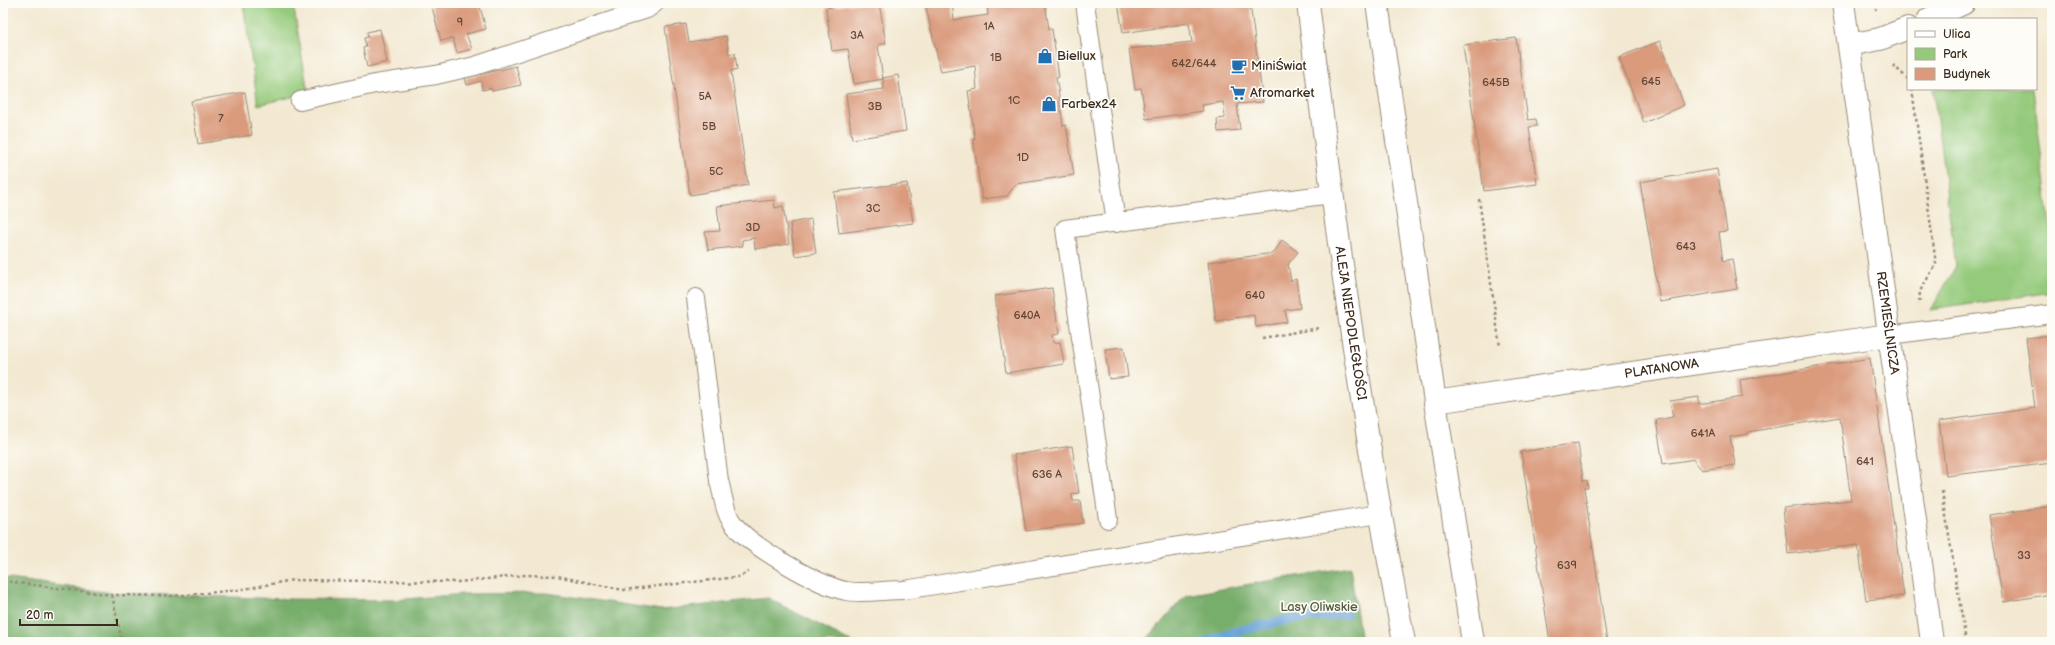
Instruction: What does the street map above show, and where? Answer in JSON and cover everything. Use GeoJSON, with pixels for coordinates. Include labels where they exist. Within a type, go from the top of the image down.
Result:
{"type":"FeatureCollection","features":[{"type":"Feature","properties":{"kind":"main road","name":"ALEJA NIEPODLEGŁOŚCI"},"geometry":{"type":"LineString","coordinates":[[1308,3],[1331,194],[1380,514],[1404,642]]}},
{"type":"Feature","properties":{"kind":"main road"},"geometry":{"type":"LineString","coordinates":[[1377,3],[1435,402],[1473,642]]}},
{"type":"Feature","properties":{"kind":"main road","name":"RZEMIEŚLNICZA"},"geometry":{"type":"LineString","coordinates":[[1843,3],[1932,642]]}},
{"type":"Feature","properties":{"kind":"main road"},"geometry":{"type":"LineString","coordinates":[[1930,18],[1964,3]]}},
{"type":"Feature","properties":{"kind":"main road"},"geometry":{"type":"LineString","coordinates":[[1849,44],[1880,39],[1907,28]]}},
{"type":"Feature","properties":{"kind":"main road","name":"PLATANOWA"},"geometry":{"type":"LineString","coordinates":[[1435,402],[1889,335]]}},
{"type":"Feature","properties":{"kind":"lane"},"geometry":{"type":"LineString","coordinates":[[300,101],[374,84],[436,75],[475,66],[647,9],[655,3]]}},
{"type":"Feature","properties":{"kind":"lane"},"geometry":{"type":"LineString","coordinates":[[1085,3],[1116,223]]}},
{"type":"Feature","properties":{"kind":"lane"},"geometry":{"type":"LineString","coordinates":[[1108,519],[1065,229],[1331,194]]}},
{"type":"Feature","properties":{"kind":"lane"},"geometry":{"type":"LineString","coordinates":[[696,298],[720,481],[726,509],[731,521],[739,531],[799,571],[846,591],[904,590],[1380,514]]}},
{"type":"Feature","properties":{"kind":"lane"},"geometry":{"type":"LineString","coordinates":[[1889,335],[2052,314]]}},
{"type":"Feature","properties":{"kind":"path"},"geometry":{"type":"LineString","coordinates":[[1912,90],[1936,264],[1920,291],[1916,331]]}},
{"type":"Feature","properties":{"kind":"path"},"geometry":{"type":"LineString","coordinates":[[1479,199],[1500,347]]}},
{"type":"Feature","properties":{"kind":"path"},"geometry":{"type":"LineString","coordinates":[[1262,338],[1320,328]]}},
{"type":"Feature","properties":{"kind":"path"},"geometry":{"type":"LineString","coordinates":[[3,582],[112,594],[174,596],[238,590],[293,580],[458,582],[526,575],[557,576],[623,590],[738,577],[781,559]]}},
{"type":"Feature","properties":{"kind":"path"},"geometry":{"type":"LineString","coordinates":[[112,594],[122,642]]}},
{"type":"Feature","properties":{"kind":"green space"},"geometry":{"type":"Polygon","coordinates":[[[243,3],[293,3],[308,93],[258,105],[243,3]]]}},
{"type":"Feature","properties":{"kind":"green space"},"geometry":{"type":"Polygon","coordinates":[[[1933,90],[2033,90],[2052,242],[2052,292],[1931,310],[1956,266],[1933,90]]]}},
{"type":"Feature","properties":{"kind":"green space","name":"Lasy Oliwskie"},"geometry":{"type":"Polygon","coordinates":[[[1350,567],[1361,642],[1144,642],[1186,595],[1350,567]]]}},
{"type":"Feature","properties":{"kind":"green space"},"geometry":{"type":"Polygon","coordinates":[[[3,578],[113,593],[287,599],[395,600],[463,594],[547,593],[661,610],[768,598],[852,642],[3,642],[3,578]]]}},
{"type":"Feature","properties":{"kind":"building"},"geometry":{"type":"Polygon","coordinates":[[[431,3],[479,3],[486,29],[466,34],[472,49],[457,53],[453,38],[441,41],[431,3]]]}},
{"type":"Feature","properties":{"kind":"building"},"geometry":{"type":"Polygon","coordinates":[[[858,3],[879,3],[886,43],[878,45],[883,79],[854,84],[848,49],[832,51],[826,8],[858,3]]]}},
{"type":"Feature","properties":{"kind":"building"},"geometry":{"type":"Polygon","coordinates":[[[925,3],[952,3],[954,20],[988,15],[987,3],[1045,3],[1049,29],[1052,29],[1059,77],[1056,78],[1063,126],[1066,125],[1074,175],[1016,184],[1007,196],[982,199],[973,139],[975,139],[968,91],[977,89],[975,66],[941,72],[925,3]]]}},
{"type":"Feature","properties":{"kind":"building"},"geometry":{"type":"Polygon","coordinates":[[[1118,3],[1250,3],[1263,102],[1237,104],[1240,130],[1218,132],[1217,119],[1225,118],[1223,102],[1202,105],[1203,111],[1146,119],[1141,88],[1135,89],[1129,49],[1192,42],[1189,23],[1123,33],[1118,3]]]}},
{"type":"Feature","properties":{"kind":"building"},"geometry":{"type":"Polygon","coordinates":[[[686,24],[689,42],[726,36],[729,54],[735,53],[737,69],[731,71],[748,185],[690,195],[665,27],[686,24]]]}},
{"type":"Feature","properties":{"kind":"building"},"geometry":{"type":"Polygon","coordinates":[[[380,29],[387,62],[367,67],[363,48],[366,47],[364,38],[368,37],[367,32],[380,29]]]}},
{"type":"Feature","properties":{"kind":"building"},"geometry":{"type":"Polygon","coordinates":[[[1516,38],[1528,120],[1536,119],[1537,126],[1529,127],[1537,184],[1484,191],[1463,45],[1516,38]]]}},
{"type":"Feature","properties":{"kind":"building"},"geometry":{"type":"Polygon","coordinates":[[[1660,41],[1684,105],[1644,123],[1619,57],[1660,41]]]}},
{"type":"Feature","properties":{"kind":"building"},"geometry":{"type":"Polygon","coordinates":[[[516,66],[521,85],[492,91],[491,88],[482,90],[481,81],[467,85],[465,78],[516,66]]]}},
{"type":"Feature","properties":{"kind":"building"},"geometry":{"type":"Polygon","coordinates":[[[898,75],[906,131],[852,139],[846,94],[884,89],[883,78],[898,75]]]}},
{"type":"Feature","properties":{"kind":"building"},"geometry":{"type":"Polygon","coordinates":[[[245,92],[252,135],[198,144],[191,101],[245,92]]]}},
{"type":"Feature","properties":{"kind":"building"},"geometry":{"type":"Polygon","coordinates":[[[1717,169],[1727,231],[1719,232],[1723,261],[1732,259],[1737,289],[1660,302],[1640,182],[1717,169]]]}},
{"type":"Feature","properties":{"kind":"building"},"geometry":{"type":"Polygon","coordinates":[[[907,183],[913,223],[839,233],[834,192],[907,183]]]}},
{"type":"Feature","properties":{"kind":"building"},"geometry":{"type":"Polygon","coordinates":[[[774,200],[775,208],[783,206],[789,244],[755,249],[754,238],[742,240],[743,246],[708,250],[705,232],[720,231],[717,206],[774,200]]]}},
{"type":"Feature","properties":{"kind":"building"},"geometry":{"type":"Polygon","coordinates":[[[811,219],[816,253],[795,256],[790,223],[811,219]]]}},
{"type":"Feature","properties":{"kind":"building"},"geometry":{"type":"Polygon","coordinates":[[[1282,240],[1298,252],[1288,264],[1291,281],[1296,279],[1300,308],[1285,310],[1287,322],[1256,327],[1254,315],[1216,321],[1208,262],[1274,253],[1282,240]]]}},
{"type":"Feature","properties":{"kind":"building"},"geometry":{"type":"Polygon","coordinates":[[[1052,288],[1059,334],[1052,335],[1053,343],[1060,342],[1064,364],[1006,373],[995,296],[1052,288]]]}},
{"type":"Feature","properties":{"kind":"building"},"geometry":{"type":"Polygon","coordinates":[[[2052,335],[2052,463],[1946,476],[1939,421],[2035,408],[2026,338],[2052,335]]]}},
{"type":"Feature","properties":{"kind":"building"},"geometry":{"type":"Polygon","coordinates":[[[1124,347],[1128,377],[1109,379],[1105,349],[1124,347]]]}},
{"type":"Feature","properties":{"kind":"building"},"geometry":{"type":"Polygon","coordinates":[[[1870,358],[1904,596],[1866,600],[1858,545],[1788,554],[1783,508],[1851,500],[1840,417],[1748,432],[1748,434],[1730,437],[1735,465],[1702,470],[1695,462],[1695,459],[1663,464],[1656,420],[1673,417],[1670,401],[1699,397],[1699,404],[1742,397],[1740,380],[1870,358]]]}},
{"type":"Feature","properties":{"kind":"building"},"geometry":{"type":"Polygon","coordinates":[[[1578,443],[1583,481],[1587,480],[1588,488],[1584,488],[1607,642],[1550,642],[1521,452],[1578,443]]]}},
{"type":"Feature","properties":{"kind":"building"},"geometry":{"type":"Polygon","coordinates":[[[1072,446],[1079,493],[1072,494],[1073,501],[1080,501],[1083,523],[1026,531],[1014,455],[1072,446]]]}},
{"type":"Feature","properties":{"kind":"building"},"geometry":{"type":"Polygon","coordinates":[[[2052,506],[2052,594],[2003,602],[1989,515],[2052,506]]]}},
{"type":"Feature","properties":{"kind":"waterway"},"geometry":{"type":"LineString","coordinates":[[1206,642],[1238,631],[1290,619],[1346,614]]}},
{"type":"Feature","properties":{"kind":"place","name":"Biellux"},"geometry":{"type":"Point","coordinates":[1045,56]}},
{"type":"Feature","properties":{"kind":"place","name":"MiniŚwiat"},"geometry":{"type":"Point","coordinates":[1239,66]}},
{"type":"Feature","properties":{"kind":"place","name":"Afromarket"},"geometry":{"type":"Point","coordinates":[1238,93]}},
{"type":"Feature","properties":{"kind":"place","name":"Farbex24"},"geometry":{"type":"Point","coordinates":[1049,104]}}]}
